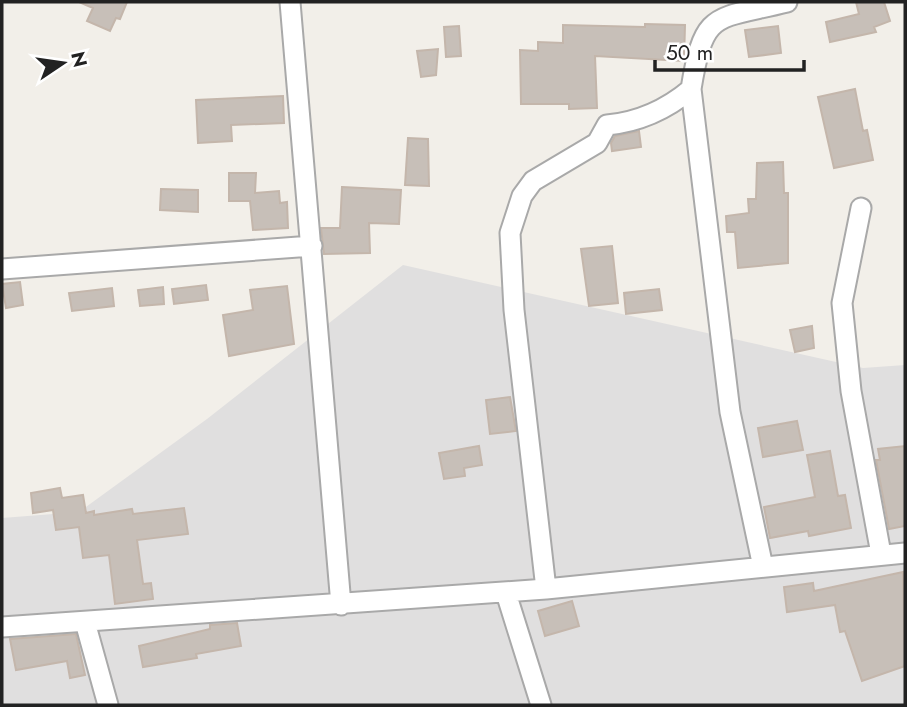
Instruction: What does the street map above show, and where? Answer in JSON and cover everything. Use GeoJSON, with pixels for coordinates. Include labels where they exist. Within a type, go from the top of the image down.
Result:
{"type":"FeatureCollection","features":[{"type":"Feature","properties":{"kind":"street"},"geometry":{"type":"LineString","coordinates":[[290,2],[341,605]]}},
{"type":"Feature","properties":{"kind":"street"},"geometry":{"type":"LineString","coordinates":[[762,567],[730,412],[691,89],[698,48],[705,33],[718,19],[787,2]]}},
{"type":"Feature","properties":{"kind":"street"},"geometry":{"type":"LineString","coordinates":[[546,589],[514,310],[510,233],[522,196],[533,181],[597,143],[607,125],[633,123],[673,104],[691,89]]}},
{"type":"Feature","properties":{"kind":"street"},"geometry":{"type":"LineString","coordinates":[[861,208],[842,303],[851,391],[881,554]]}},
{"type":"Feature","properties":{"kind":"street"},"geometry":{"type":"LineString","coordinates":[[2,269],[312,246]]}},
{"type":"Feature","properties":{"kind":"street"},"geometry":{"type":"LineString","coordinates":[[2,627],[506,593],[905,553]]}},
{"type":"Feature","properties":{"kind":"street"},"geometry":{"type":"LineString","coordinates":[[506,593],[541,705]]}},
{"type":"Feature","properties":{"kind":"street"},"geometry":{"type":"LineString","coordinates":[[85,622],[108,705]]}},
{"type":"Feature","properties":{"kind":"shaded area"},"geometry":{"type":"Polygon","coordinates":[[[403,265],[863,368],[905,365],[905,705],[2,705],[2,518],[79,512],[207,419],[403,265]]]}},
{"type":"Feature","properties":{"kind":"building"},"geometry":{"type":"Polygon","coordinates":[[[79,2],[127,2],[120,19],[116,18],[110,31],[87,21],[93,8],[79,2]]]}},
{"type":"Feature","properties":{"kind":"building"},"geometry":{"type":"Polygon","coordinates":[[[856,2],[884,2],[890,21],[874,27],[876,32],[830,42],[826,22],[859,14],[856,2]]]}},
{"type":"Feature","properties":{"kind":"building"},"geometry":{"type":"Polygon","coordinates":[[[645,24],[685,25],[684,61],[595,56],[597,108],[569,109],[569,104],[521,104],[520,50],[538,51],[538,42],[563,43],[563,25],[645,27],[645,24]]]}},
{"type":"Feature","properties":{"kind":"building"},"geometry":{"type":"Polygon","coordinates":[[[459,26],[461,56],[446,57],[444,27],[459,26]]]}},
{"type":"Feature","properties":{"kind":"building"},"geometry":{"type":"Polygon","coordinates":[[[778,26],[781,53],[749,57],[745,30],[778,26]]]}},
{"type":"Feature","properties":{"kind":"building"},"geometry":{"type":"Polygon","coordinates":[[[438,49],[436,75],[421,77],[417,51],[438,49]]]}},
{"type":"Feature","properties":{"kind":"building"},"geometry":{"type":"Polygon","coordinates":[[[855,89],[863,131],[867,130],[873,160],[834,168],[818,97],[855,89]]]}},
{"type":"Feature","properties":{"kind":"building"},"geometry":{"type":"Polygon","coordinates":[[[283,96],[284,123],[231,125],[232,141],[198,143],[196,100],[283,96]]]}},
{"type":"Feature","properties":{"kind":"building"},"geometry":{"type":"Polygon","coordinates":[[[639,131],[641,147],[612,151],[611,143],[615,136],[639,131]]]}},
{"type":"Feature","properties":{"kind":"building"},"geometry":{"type":"Polygon","coordinates":[[[408,138],[428,139],[429,186],[405,185],[408,138]]]}},
{"type":"Feature","properties":{"kind":"building"},"geometry":{"type":"Polygon","coordinates":[[[783,162],[784,193],[788,193],[788,263],[738,268],[735,232],[727,232],[726,216],[749,213],[748,199],[756,199],[757,163],[783,162]]]}},
{"type":"Feature","properties":{"kind":"building"},"geometry":{"type":"Polygon","coordinates":[[[229,173],[256,173],[255,193],[279,191],[280,203],[287,202],[288,228],[253,230],[250,201],[229,201],[229,173]]]}},
{"type":"Feature","properties":{"kind":"building"},"geometry":{"type":"Polygon","coordinates":[[[342,187],[401,190],[399,224],[369,223],[370,253],[324,254],[321,228],[340,228],[342,187]]]}},
{"type":"Feature","properties":{"kind":"building"},"geometry":{"type":"Polygon","coordinates":[[[161,189],[198,190],[198,212],[160,210],[161,189]]]}},
{"type":"Feature","properties":{"kind":"building"},"geometry":{"type":"Polygon","coordinates":[[[612,246],[618,303],[589,306],[581,249],[612,246]]]}},
{"type":"Feature","properties":{"kind":"building"},"geometry":{"type":"Polygon","coordinates":[[[20,282],[23,305],[6,308],[2,284],[20,282]]]}},
{"type":"Feature","properties":{"kind":"building"},"geometry":{"type":"Polygon","coordinates":[[[206,285],[208,300],[174,304],[172,289],[206,285]]]}},
{"type":"Feature","properties":{"kind":"building"},"geometry":{"type":"Polygon","coordinates":[[[287,286],[294,344],[229,356],[223,315],[253,310],[250,290],[287,286]]]}},
{"type":"Feature","properties":{"kind":"building"},"geometry":{"type":"Polygon","coordinates":[[[163,287],[164,304],[140,306],[138,290],[163,287]]]}},
{"type":"Feature","properties":{"kind":"building"},"geometry":{"type":"Polygon","coordinates":[[[112,288],[114,306],[72,311],[69,293],[112,288]]]}},
{"type":"Feature","properties":{"kind":"building"},"geometry":{"type":"Polygon","coordinates":[[[659,289],[662,310],[626,314],[624,293],[659,289]]]}},
{"type":"Feature","properties":{"kind":"building"},"geometry":{"type":"Polygon","coordinates":[[[812,326],[814,348],[795,352],[790,330],[812,326]]]}},
{"type":"Feature","properties":{"kind":"building"},"geometry":{"type":"Polygon","coordinates":[[[510,397],[516,431],[490,434],[486,400],[510,397]]]}},
{"type":"Feature","properties":{"kind":"building"},"geometry":{"type":"Polygon","coordinates":[[[797,421],[803,450],[763,457],[758,428],[797,421]]]}},
{"type":"Feature","properties":{"kind":"building"},"geometry":{"type":"Polygon","coordinates":[[[479,446],[482,465],[464,468],[465,476],[444,479],[439,453],[479,446]]]}},
{"type":"Feature","properties":{"kind":"building"},"geometry":{"type":"Polygon","coordinates":[[[905,446],[905,526],[889,529],[876,460],[880,460],[878,449],[905,446]]]}},
{"type":"Feature","properties":{"kind":"building"},"geometry":{"type":"Polygon","coordinates":[[[830,451],[838,496],[845,495],[851,528],[809,536],[808,531],[770,538],[764,507],[815,497],[807,455],[830,451]]]}},
{"type":"Feature","properties":{"kind":"building"},"geometry":{"type":"Polygon","coordinates":[[[60,488],[62,498],[83,495],[86,513],[94,511],[94,515],[132,509],[133,514],[184,508],[188,534],[137,540],[143,584],[151,583],[153,599],[115,604],[109,555],[83,558],[79,527],[56,530],[53,510],[33,513],[31,493],[60,488]]]}},
{"type":"Feature","properties":{"kind":"building"},"geometry":{"type":"Polygon","coordinates":[[[903,572],[905,666],[862,681],[845,631],[840,632],[835,605],[787,612],[784,587],[813,583],[814,591],[903,572]]]}},
{"type":"Feature","properties":{"kind":"building"},"geometry":{"type":"Polygon","coordinates":[[[572,601],[579,626],[545,636],[538,611],[572,601]]]}},
{"type":"Feature","properties":{"kind":"building"},"geometry":{"type":"Polygon","coordinates":[[[237,623],[241,646],[196,654],[197,658],[143,667],[139,646],[210,629],[210,625],[237,623]]]}},
{"type":"Feature","properties":{"kind":"building"},"geometry":{"type":"Polygon","coordinates":[[[76,634],[85,675],[70,678],[67,661],[16,670],[10,639],[76,634]]]}}]}
